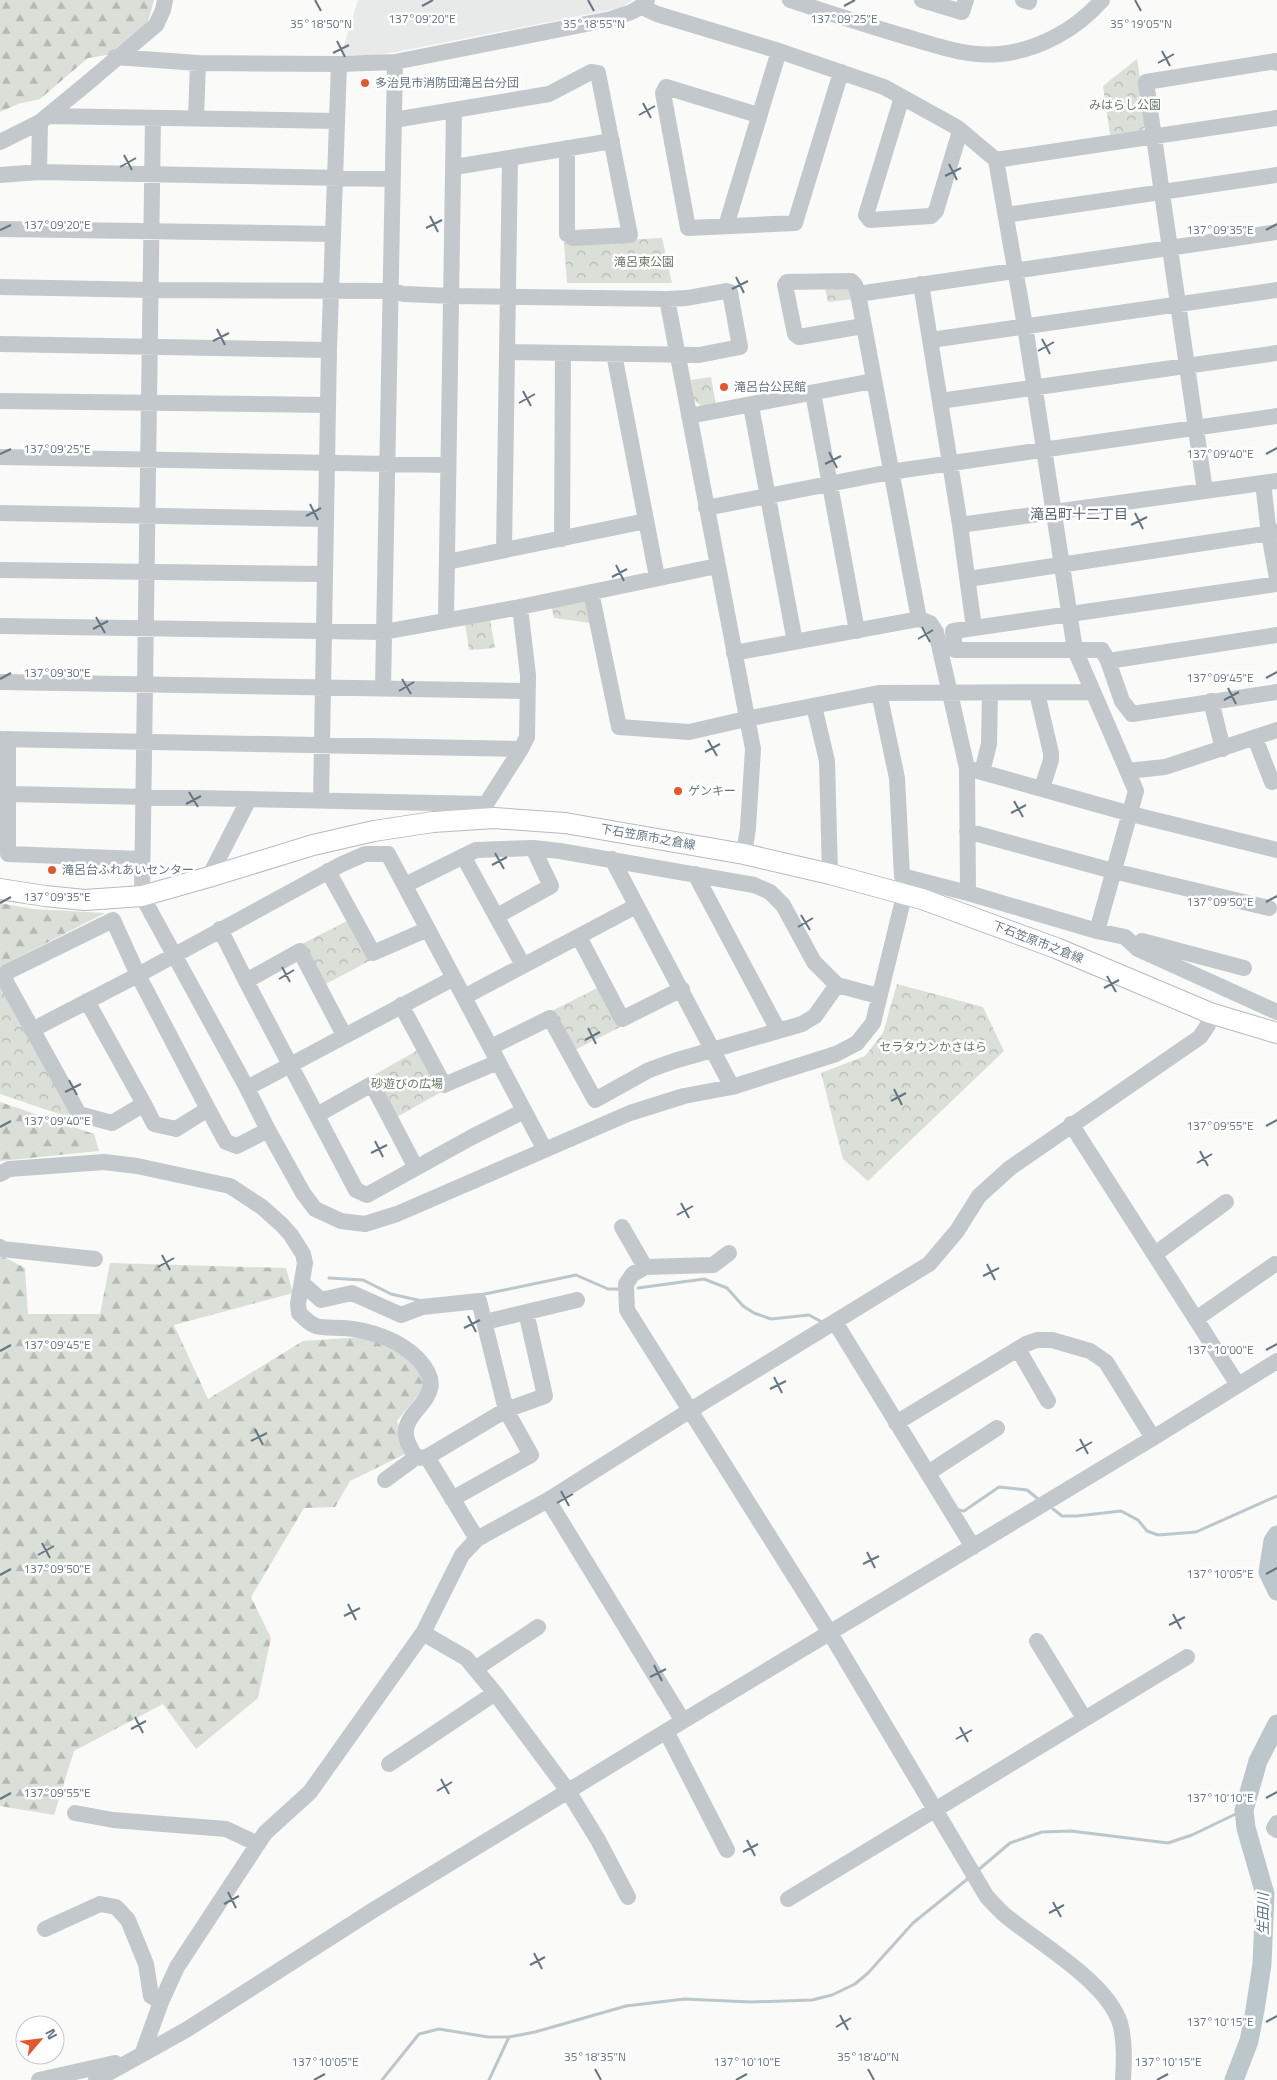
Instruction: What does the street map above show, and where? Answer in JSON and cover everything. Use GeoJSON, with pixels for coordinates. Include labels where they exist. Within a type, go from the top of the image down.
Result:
{"type":"FeatureCollection","features":[{"type":"Feature","properties":{"kind":"main road","name":"下石笠原市之倉線"},"geometry":{"type":"LineString","coordinates":[[0,889],[85,900],[142,896],[209,878],[313,845],[374,831],[482,812],[494,818],[565,823],[744,854],[830,874],[922,900],[1056,948],[1210,1013],[1277,1033]]}},
{"type":"Feature","properties":{"kind":"street"},"geometry":{"type":"LineString","coordinates":[[0,142],[44,119],[156,24],[163,10],[165,0]]}},
{"type":"Feature","properties":{"kind":"street"},"geometry":{"type":"LineString","coordinates":[[790,0],[886,31],[964,53],[1000,54],[1035,46],[1053,38],[1083,20],[1102,0]]}},
{"type":"Feature","properties":{"kind":"street"},"geometry":{"type":"LineString","coordinates":[[922,0],[962,12],[966,0]]}},
{"type":"Feature","properties":{"kind":"street"},"geometry":{"type":"LineString","coordinates":[[1023,0],[1029,2],[1029,0]]}},
{"type":"Feature","properties":{"kind":"street"},"geometry":{"type":"LineString","coordinates":[[115,57],[198,63],[339,64],[395,62],[611,19],[633,12],[644,3],[657,14],[779,51],[884,87],[960,131],[996,160],[1026,326],[1075,650],[1136,791],[1097,931]]}},
{"type":"Feature","properties":{"kind":"street"},"geometry":{"type":"LineString","coordinates":[[726,226],[758,115],[779,51]]}},
{"type":"Feature","properties":{"kind":"street"},"geometry":{"type":"LineString","coordinates":[[1205,491],[1146,82],[1276,61],[1277,63]]}},
{"type":"Feature","properties":{"kind":"street"},"geometry":{"type":"LineString","coordinates":[[384,688],[395,62]]}},
{"type":"Feature","properties":{"kind":"street"},"geometry":{"type":"LineString","coordinates":[[196,118],[198,63]]}},
{"type":"Feature","properties":{"kind":"street"},"geometry":{"type":"LineString","coordinates":[[321,801],[324,745],[328,350],[339,64]]}},
{"type":"Feature","properties":{"kind":"street"},"geometry":{"type":"LineString","coordinates":[[394,120],[549,94],[591,72],[598,73],[630,235],[573,238],[567,234],[567,148]]}},
{"type":"Feature","properties":{"kind":"street"},"geometry":{"type":"LineString","coordinates":[[758,115],[666,87],[663,93],[688,228],[794,224],[841,72]]}},
{"type":"Feature","properties":{"kind":"street"},"geometry":{"type":"LineString","coordinates":[[902,97],[866,215],[870,220],[931,216],[936,211],[960,131]]}},
{"type":"Feature","properties":{"kind":"street"},"geometry":{"type":"LineString","coordinates":[[446,620],[455,167],[454,110]]}},
{"type":"Feature","properties":{"kind":"street"},"geometry":{"type":"LineString","coordinates":[[153,118],[150,460],[147,515],[142,896],[175,954],[268,1130],[303,1193],[315,1209],[341,1221],[365,1224],[397,1214],[630,1113],[684,1096],[732,1087],[836,1054],[857,1043],[873,1023],[878,996],[904,896]]}},
{"type":"Feature","properties":{"kind":"street"},"geometry":{"type":"LineString","coordinates":[[44,119],[196,118],[337,121]]}},
{"type":"Feature","properties":{"kind":"street"},"geometry":{"type":"LineString","coordinates":[[996,160],[1277,118]]}},
{"type":"Feature","properties":{"kind":"street"},"geometry":{"type":"LineString","coordinates":[[39,172],[44,119]]}},
{"type":"Feature","properties":{"kind":"street"},"geometry":{"type":"LineString","coordinates":[[455,167],[612,141]]}},
{"type":"Feature","properties":{"kind":"street"},"geometry":{"type":"LineString","coordinates":[[504,550],[510,158]]}},
{"type":"Feature","properties":{"kind":"street"},"geometry":{"type":"LineString","coordinates":[[0,176],[39,172],[154,173],[392,180]]}},
{"type":"Feature","properties":{"kind":"street"},"geometry":{"type":"LineString","coordinates":[[1006,215],[1277,175]]}},
{"type":"Feature","properties":{"kind":"street"},"geometry":{"type":"LineString","coordinates":[[0,229],[332,234]]}},
{"type":"Feature","properties":{"kind":"street"},"geometry":{"type":"LineString","coordinates":[[858,294],[1277,232]]}},
{"type":"Feature","properties":{"kind":"street"},"geometry":{"type":"LineString","coordinates":[[863,326],[799,337],[795,334],[785,285],[787,282],[850,281],[855,285],[858,294],[919,619]]}},
{"type":"Feature","properties":{"kind":"street"},"geometry":{"type":"LineString","coordinates":[[921,284],[960,525],[974,628]]}},
{"type":"Feature","properties":{"kind":"street"},"geometry":{"type":"LineString","coordinates":[[0,287],[391,291],[404,294],[452,296],[667,299],[687,298],[726,291],[730,292],[740,346],[699,355],[508,352]]}},
{"type":"Feature","properties":{"kind":"street"},"geometry":{"type":"LineString","coordinates":[[931,340],[1277,290]]}},
{"type":"Feature","properties":{"kind":"street"},"geometry":{"type":"LineString","coordinates":[[667,299],[753,748],[748,828],[744,854]]}},
{"type":"Feature","properties":{"kind":"street"},"geometry":{"type":"LineString","coordinates":[[0,344],[328,350]]}},
{"type":"Feature","properties":{"kind":"street"},"geometry":{"type":"LineString","coordinates":[[562,539],[563,352]]}},
{"type":"Feature","properties":{"kind":"street"},"geometry":{"type":"LineString","coordinates":[[940,401],[1277,353]]}},
{"type":"Feature","properties":{"kind":"street"},"geometry":{"type":"LineString","coordinates":[[614,354],[657,578]]}},
{"type":"Feature","properties":{"kind":"street"},"geometry":{"type":"LineString","coordinates":[[689,416],[751,406],[873,381]]}},
{"type":"Feature","properties":{"kind":"street"},"geometry":{"type":"LineString","coordinates":[[813,393],[857,631]]}},
{"type":"Feature","properties":{"kind":"street"},"geometry":{"type":"LineString","coordinates":[[0,401],[328,405]]}},
{"type":"Feature","properties":{"kind":"street"},"geometry":{"type":"LineString","coordinates":[[751,406],[795,642]]}},
{"type":"Feature","properties":{"kind":"street"},"geometry":{"type":"LineString","coordinates":[[706,508],[890,472],[1277,416]]}},
{"type":"Feature","properties":{"kind":"street"},"geometry":{"type":"LineString","coordinates":[[0,457],[448,465]]}},
{"type":"Feature","properties":{"kind":"street"},"geometry":{"type":"LineString","coordinates":[[960,525],[1270,482],[1277,578]]}},
{"type":"Feature","properties":{"kind":"street"},"geometry":{"type":"LineString","coordinates":[[0,513],[325,520]]}},
{"type":"Feature","properties":{"kind":"street"},"geometry":{"type":"LineString","coordinates":[[447,562],[646,521]]}},
{"type":"Feature","properties":{"kind":"street"},"geometry":{"type":"LineString","coordinates":[[968,579],[1273,533]]}},
{"type":"Feature","properties":{"kind":"street"},"geometry":{"type":"LineString","coordinates":[[0,626],[384,632],[520,607],[717,566]]}},
{"type":"Feature","properties":{"kind":"street"},"geometry":{"type":"LineString","coordinates":[[0,570],[325,574]]}},
{"type":"Feature","properties":{"kind":"street"},"geometry":{"type":"LineString","coordinates":[[1277,584],[953,631],[955,650],[1102,650],[1108,661],[1122,701],[1132,714],[1277,692]]}},
{"type":"Feature","properties":{"kind":"street"},"geometry":{"type":"LineString","coordinates":[[591,592],[619,727],[689,732],[746,718],[879,693],[990,694],[1092,692]]}},
{"type":"Feature","properties":{"kind":"street"},"geometry":{"type":"LineString","coordinates":[[5,802],[142,798],[321,801],[482,812],[527,737],[528,675],[520,607]]}},
{"type":"Feature","properties":{"kind":"street"},"geometry":{"type":"LineString","coordinates":[[734,653],[919,619],[930,623],[936,632],[950,694],[974,770]]}},
{"type":"Feature","properties":{"kind":"street"},"geometry":{"type":"LineString","coordinates":[[1108,661],[1277,635]]}},
{"type":"Feature","properties":{"kind":"street"},"geometry":{"type":"LineString","coordinates":[[0,682],[527,691]]}},
{"type":"Feature","properties":{"kind":"street"},"geometry":{"type":"LineString","coordinates":[[879,693],[897,778],[902,876],[968,893],[1097,931],[1244,968]]}},
{"type":"Feature","properties":{"kind":"street"},"geometry":{"type":"LineString","coordinates":[[1038,693],[1051,753],[1051,760],[1042,788]]}},
{"type":"Feature","properties":{"kind":"street"},"geometry":{"type":"LineString","coordinates":[[968,893],[966,831],[974,770],[989,744],[990,694]]}},
{"type":"Feature","properties":{"kind":"street"},"geometry":{"type":"LineString","coordinates":[[1210,701],[1223,749]]}},
{"type":"Feature","properties":{"kind":"street"},"geometry":{"type":"LineString","coordinates":[[814,706],[826,761],[830,874]]}},
{"type":"Feature","properties":{"kind":"street"},"geometry":{"type":"LineString","coordinates":[[1127,771],[1165,767],[1277,730]]}},
{"type":"Feature","properties":{"kind":"street"},"geometry":{"type":"LineString","coordinates":[[1255,738],[1272,782]]}},
{"type":"Feature","properties":{"kind":"street"},"geometry":{"type":"LineString","coordinates":[[142,859],[8,854],[4,739],[521,749]]}},
{"type":"Feature","properties":{"kind":"street"},"geometry":{"type":"LineString","coordinates":[[974,770],[1131,814],[1277,850]]}},
{"type":"Feature","properties":{"kind":"street"},"geometry":{"type":"LineString","coordinates":[[209,878],[248,800]]}},
{"type":"Feature","properties":{"kind":"street"},"geometry":{"type":"LineString","coordinates":[[966,831],[1113,871],[1269,908]]}},
{"type":"Feature","properties":{"kind":"street"},"geometry":{"type":"LineString","coordinates":[[497,916],[551,886],[532,848]]}},
{"type":"Feature","properties":{"kind":"street"},"geometry":{"type":"LineString","coordinates":[[405,885],[476,850],[532,848],[560,850],[754,885],[770,892],[783,906],[814,962],[837,985],[878,996]]}},
{"type":"Feature","properties":{"kind":"street"},"geometry":{"type":"LineString","coordinates":[[32,1030],[138,976],[328,871],[365,854],[388,854],[545,1150]]}},
{"type":"Feature","properties":{"kind":"street"},"geometry":{"type":"LineString","coordinates":[[463,856],[523,965]]}},
{"type":"Feature","properties":{"kind":"street"},"geometry":{"type":"LineString","coordinates":[[612,859],[714,1049],[732,1087]]}},
{"type":"Feature","properties":{"kind":"street"},"geometry":{"type":"LineString","coordinates":[[328,871],[373,953],[428,929]]}},
{"type":"Feature","properties":{"kind":"street"},"geometry":{"type":"LineString","coordinates":[[695,874],[778,1030]]}},
{"type":"Feature","properties":{"kind":"street"},"geometry":{"type":"LineString","coordinates":[[464,997],[636,906]]}},
{"type":"Feature","properties":{"kind":"street"},"geometry":{"type":"LineString","coordinates":[[144,1104],[112,1123],[79,1114],[5,980],[7,972],[113,920],[138,976],[226,1142],[237,1146],[268,1130]]}},
{"type":"Feature","properties":{"kind":"street"},"geometry":{"type":"LineString","coordinates":[[220,929],[356,1190],[367,1195],[472,1137],[524,1111]]}},
{"type":"Feature","properties":{"kind":"street"},"geometry":{"type":"LineString","coordinates":[[579,937],[622,1019],[682,989]]}},
{"type":"Feature","properties":{"kind":"street"},"geometry":{"type":"LineString","coordinates":[[1125,937],[1138,949],[1277,1012]]}},
{"type":"Feature","properties":{"kind":"street"},"geometry":{"type":"LineString","coordinates":[[246,980],[300,951],[344,1035]]}},
{"type":"Feature","properties":{"kind":"street"},"geometry":{"type":"LineString","coordinates":[[247,1088],[454,978]]}},
{"type":"Feature","properties":{"kind":"street"},"geometry":{"type":"LineString","coordinates":[[491,1047],[550,1018],[595,1100],[649,1070],[802,1024],[815,1016],[837,985]]}},
{"type":"Feature","properties":{"kind":"street"},"geometry":{"type":"LineString","coordinates":[[87,1001],[154,1124],[176,1129],[208,1109]]}},
{"type":"Feature","properties":{"kind":"street"},"geometry":{"type":"LineString","coordinates":[[401,1005],[444,1085],[498,1062]]}},
{"type":"Feature","properties":{"kind":"street"},"geometry":{"type":"LineString","coordinates":[[144,2052],[161,2002],[177,1967],[265,1833],[310,1792],[424,1633],[462,1555],[477,1539],[548,1500],[929,1264],[958,1231],[979,1196],[1010,1168],[1071,1124],[1200,1037],[1208,1025],[1210,1013]]}},
{"type":"Feature","properties":{"kind":"street"},"geometry":{"type":"LineString","coordinates":[[317,1115],[372,1084],[416,1168]]}},
{"type":"Feature","properties":{"kind":"street"},"geometry":{"type":"LineString","coordinates":[[1071,1124],[1238,1386]]}},
{"type":"Feature","properties":{"kind":"street"},"geometry":{"type":"LineString","coordinates":[[0,1174],[9,1169],[104,1162],[137,1166],[230,1186],[262,1207],[291,1235],[303,1254],[306,1263],[298,1304],[299,1313],[314,1326],[357,1329],[377,1334],[412,1353],[425,1366],[431,1384],[427,1399],[408,1422],[406,1436],[452,1499],[477,1539]]}},
{"type":"Feature","properties":{"kind":"street"},"geometry":{"type":"LineString","coordinates":[[1155,1254],[1226,1202]]}},
{"type":"Feature","properties":{"kind":"street"},"geometry":{"type":"LineString","coordinates":[[622,1227],[645,1267]]}},
{"type":"Feature","properties":{"kind":"street"},"geometry":{"type":"LineString","coordinates":[[0,1247],[2,1249],[95,1259]]}},
{"type":"Feature","properties":{"kind":"street"},"geometry":{"type":"LineString","coordinates":[[728,1253],[713,1265],[645,1267],[633,1274],[626,1284],[626,1310],[830,1634],[987,1897],[1004,1915],[1092,1982],[1107,2000],[1119,2021],[1125,2050],[1123,2080]]}},
{"type":"Feature","properties":{"kind":"street"},"geometry":{"type":"LineString","coordinates":[[1196,1319],[1275,1264]]}},
{"type":"Feature","properties":{"kind":"street"},"geometry":{"type":"LineString","coordinates":[[302,1283],[322,1300],[352,1293],[401,1315],[422,1308],[479,1301],[506,1410],[531,1455],[452,1499]]}},
{"type":"Feature","properties":{"kind":"street"},"geometry":{"type":"LineString","coordinates":[[485,1322],[577,1300]]}},
{"type":"Feature","properties":{"kind":"street"},"geometry":{"type":"LineString","coordinates":[[385,1480],[421,1457],[506,1410],[545,1396],[526,1312]]}},
{"type":"Feature","properties":{"kind":"street"},"geometry":{"type":"LineString","coordinates":[[834,1322],[973,1547]]}},
{"type":"Feature","properties":{"kind":"street"},"geometry":{"type":"LineString","coordinates":[[896,1423],[1018,1348],[1036,1340],[1052,1340],[1090,1351],[1106,1362],[1153,1438]]}},
{"type":"Feature","properties":{"kind":"street"},"geometry":{"type":"LineString","coordinates":[[1018,1348],[1048,1401]]}},
{"type":"Feature","properties":{"kind":"street"},"geometry":{"type":"LineString","coordinates":[[96,2080],[128,2060],[186,2030],[367,1914],[1277,1361]]}},
{"type":"Feature","properties":{"kind":"street"},"geometry":{"type":"LineString","coordinates":[[928,1473],[997,1428]]}},
{"type":"Feature","properties":{"kind":"street"},"geometry":{"type":"LineString","coordinates":[[548,1500],[683,1721]]}},
{"type":"Feature","properties":{"kind":"street"},"geometry":{"type":"LineString","coordinates":[[475,1669],[538,1627]]}},
{"type":"Feature","properties":{"kind":"street"},"geometry":{"type":"LineString","coordinates":[[424,1633],[466,1658],[495,1693],[568,1791],[598,1840],[628,1897]]}},
{"type":"Feature","properties":{"kind":"street"},"geometry":{"type":"LineString","coordinates":[[1037,1641],[1084,1718]]}},
{"type":"Feature","properties":{"kind":"street"},"geometry":{"type":"LineString","coordinates":[[788,1899],[1187,1657]]}},
{"type":"Feature","properties":{"kind":"street"},"geometry":{"type":"LineString","coordinates":[[389,1764],[495,1693]]}},
{"type":"Feature","properties":{"kind":"street"},"geometry":{"type":"LineString","coordinates":[[666,1731],[728,1850]]}},
{"type":"Feature","properties":{"kind":"street"},"geometry":{"type":"LineString","coordinates":[[75,1813],[113,1820],[226,1829],[258,1844]]}},
{"type":"Feature","properties":{"kind":"street"},"geometry":{"type":"LineString","coordinates":[[1277,1823],[1274,1828],[1277,1830]]}},
{"type":"Feature","properties":{"kind":"street"},"geometry":{"type":"LineString","coordinates":[[46,1928],[100,1904],[116,1907],[128,1920],[146,1964],[151,1996],[161,2002]]}},
{"type":"Feature","properties":{"kind":"street"},"geometry":{"type":"LineString","coordinates":[[39,2080],[128,2060]]}},
{"type":"Feature","properties":{"kind":"shaded area"},"geometry":{"type":"Polygon","coordinates":[[[358,0],[633,0],[620,8],[396,52],[375,55],[344,55],[342,52],[358,0]]]}},
{"type":"Feature","properties":{"kind":"green space"},"geometry":{"type":"Polygon","coordinates":[[[0,0],[154,0],[148,22],[107,55],[88,58],[40,99],[18,104],[0,112],[0,0]]]}},
{"type":"Feature","properties":{"kind":"green space","name":"みはらし公園"},"geometry":{"type":"Polygon","coordinates":[[[1137,59],[1147,124],[1142,131],[1110,135],[1103,86],[1137,59]]]}},
{"type":"Feature","properties":{"kind":"green space","name":"滝呂東公園"},"geometry":{"type":"Polygon","coordinates":[[[662,238],[672,283],[567,283],[564,243],[662,238]]]}},
{"type":"Feature","properties":{"kind":"green space"},"geometry":{"type":"Polygon","coordinates":[[[846,286],[852,291],[854,299],[828,302],[825,288],[846,286]]]}},
{"type":"Feature","properties":{"kind":"green space"},"geometry":{"type":"Polygon","coordinates":[[[711,377],[716,406],[703,408],[694,400],[691,380],[711,377]]]}},
{"type":"Feature","properties":{"kind":"green space"},"geometry":{"type":"Polygon","coordinates":[[[587,599],[591,623],[554,618],[551,605],[587,599]]]}},
{"type":"Feature","properties":{"kind":"green space"},"geometry":{"type":"Polygon","coordinates":[[[490,619],[495,648],[469,650],[465,623],[490,619]]]}},
{"type":"Feature","properties":{"kind":"green space"},"geometry":{"type":"Polygon","coordinates":[[[0,903],[32,909],[105,913],[5,964],[0,974],[0,903]]]}},
{"type":"Feature","properties":{"kind":"green space"},"geometry":{"type":"Polygon","coordinates":[[[349,920],[371,960],[324,985],[302,944],[349,920]]]}},
{"type":"Feature","properties":{"kind":"green space"},"geometry":{"type":"Polygon","coordinates":[[[2,984],[77,1120],[0,1094],[0,988],[2,984]]]}},
{"type":"Feature","properties":{"kind":"green space","name":"セラタウンかさはら"},"geometry":{"type":"Polygon","coordinates":[[[897,984],[983,1007],[1004,1051],[868,1181],[843,1159],[821,1073],[865,1056],[883,1033],[897,984]]]}},
{"type":"Feature","properties":{"kind":"green space"},"geometry":{"type":"Polygon","coordinates":[[[599,987],[620,1027],[573,1051],[552,1011],[599,987]]]}},
{"type":"Feature","properties":{"kind":"green space","name":"砂遊びの広場"},"geometry":{"type":"Polygon","coordinates":[[[418,1050],[441,1092],[395,1118],[372,1076],[418,1050]]]}},
{"type":"Feature","properties":{"kind":"green space"},"geometry":{"type":"Polygon","coordinates":[[[0,1102],[94,1134],[99,1151],[0,1161],[0,1102]]]}},
{"type":"Feature","properties":{"kind":"green space"},"geometry":{"type":"Polygon","coordinates":[[[0,1255],[25,1268],[28,1314],[100,1314],[110,1263],[286,1268],[293,1293],[174,1325],[208,1399],[303,1341],[364,1337],[416,1360],[425,1386],[397,1421],[407,1453],[350,1481],[335,1507],[304,1508],[251,1597],[271,1638],[258,1698],[196,1749],[163,1704],[74,1751],[54,1815],[0,1806],[0,1255]]]}},
{"type":"Feature","properties":{"kind":"waterway"},"geometry":{"type":"LineString","coordinates":[[480,1295],[576,1275],[608,1289],[621,1289]]}},
{"type":"Feature","properties":{"kind":"waterway"},"geometry":{"type":"LineString","coordinates":[[329,1278],[363,1280],[391,1294],[422,1301]]}},
{"type":"Feature","properties":{"kind":"waterway"},"geometry":{"type":"LineString","coordinates":[[638,1288],[704,1279],[727,1288],[743,1306],[754,1313],[771,1319],[809,1315],[822,1322]]}},
{"type":"Feature","properties":{"kind":"waterway"},"geometry":{"type":"LineString","coordinates":[[959,1510],[964,1511],[999,1487],[1027,1490],[1037,1498]]}},
{"type":"Feature","properties":{"kind":"waterway"},"geometry":{"type":"LineString","coordinates":[[1053,1509],[1062,1516],[1121,1511],[1138,1520],[1147,1531],[1158,1535],[1196,1532],[1277,1496]]}},
{"type":"Feature","properties":{"kind":"waterway","name":"生田川"},"geometry":{"type":"LineString","coordinates":[[1277,1535],[1273,1541],[1268,1572],[1277,1591]]}},
{"type":"Feature","properties":{"kind":"waterway","name":"生田川"},"geometry":{"type":"LineString","coordinates":[[1234,2080],[1249,2041],[1255,2010],[1262,1964],[1265,1894],[1246,1828],[1244,1810],[1258,1761],[1277,1724]]}},
{"type":"Feature","properties":{"kind":"waterway"},"geometry":{"type":"LineString","coordinates":[[977,1871],[1010,1843],[1042,1832],[1071,1831],[1168,1843],[1192,1835],[1244,1810]]}},
{"type":"Feature","properties":{"kind":"waterway"},"geometry":{"type":"LineString","coordinates":[[382,2080],[419,2034],[439,2029],[488,2037],[509,2037],[535,2032],[626,2006],[684,1999],[751,2002],[812,2000],[832,1995],[855,1984],[868,1973],[913,1923],[970,1877]]}},
{"type":"Feature","properties":{"kind":"waterway"},"geometry":{"type":"LineString","coordinates":[[489,2080],[509,2037]]}},
{"type":"Feature","properties":{"kind":"place","name":"多治見市消防団滝呂台分団"},"geometry":{"type":"Point","coordinates":[365,83]}},
{"type":"Feature","properties":{"kind":"place","name":"滝呂台公民館"},"geometry":{"type":"Point","coordinates":[724,387]}},
{"type":"Feature","properties":{"kind":"place","name":"ゲンキー"},"geometry":{"type":"Point","coordinates":[678,791]}},
{"type":"Feature","properties":{"kind":"place","name":"滝呂台ふれあいセンター"},"geometry":{"type":"Point","coordinates":[52,870]}},
{"type":"Feature","properties":{"kind":"district","name":"滝呂町十二丁目"},"geometry":{"type":"Point","coordinates":[1079,514]}}]}
